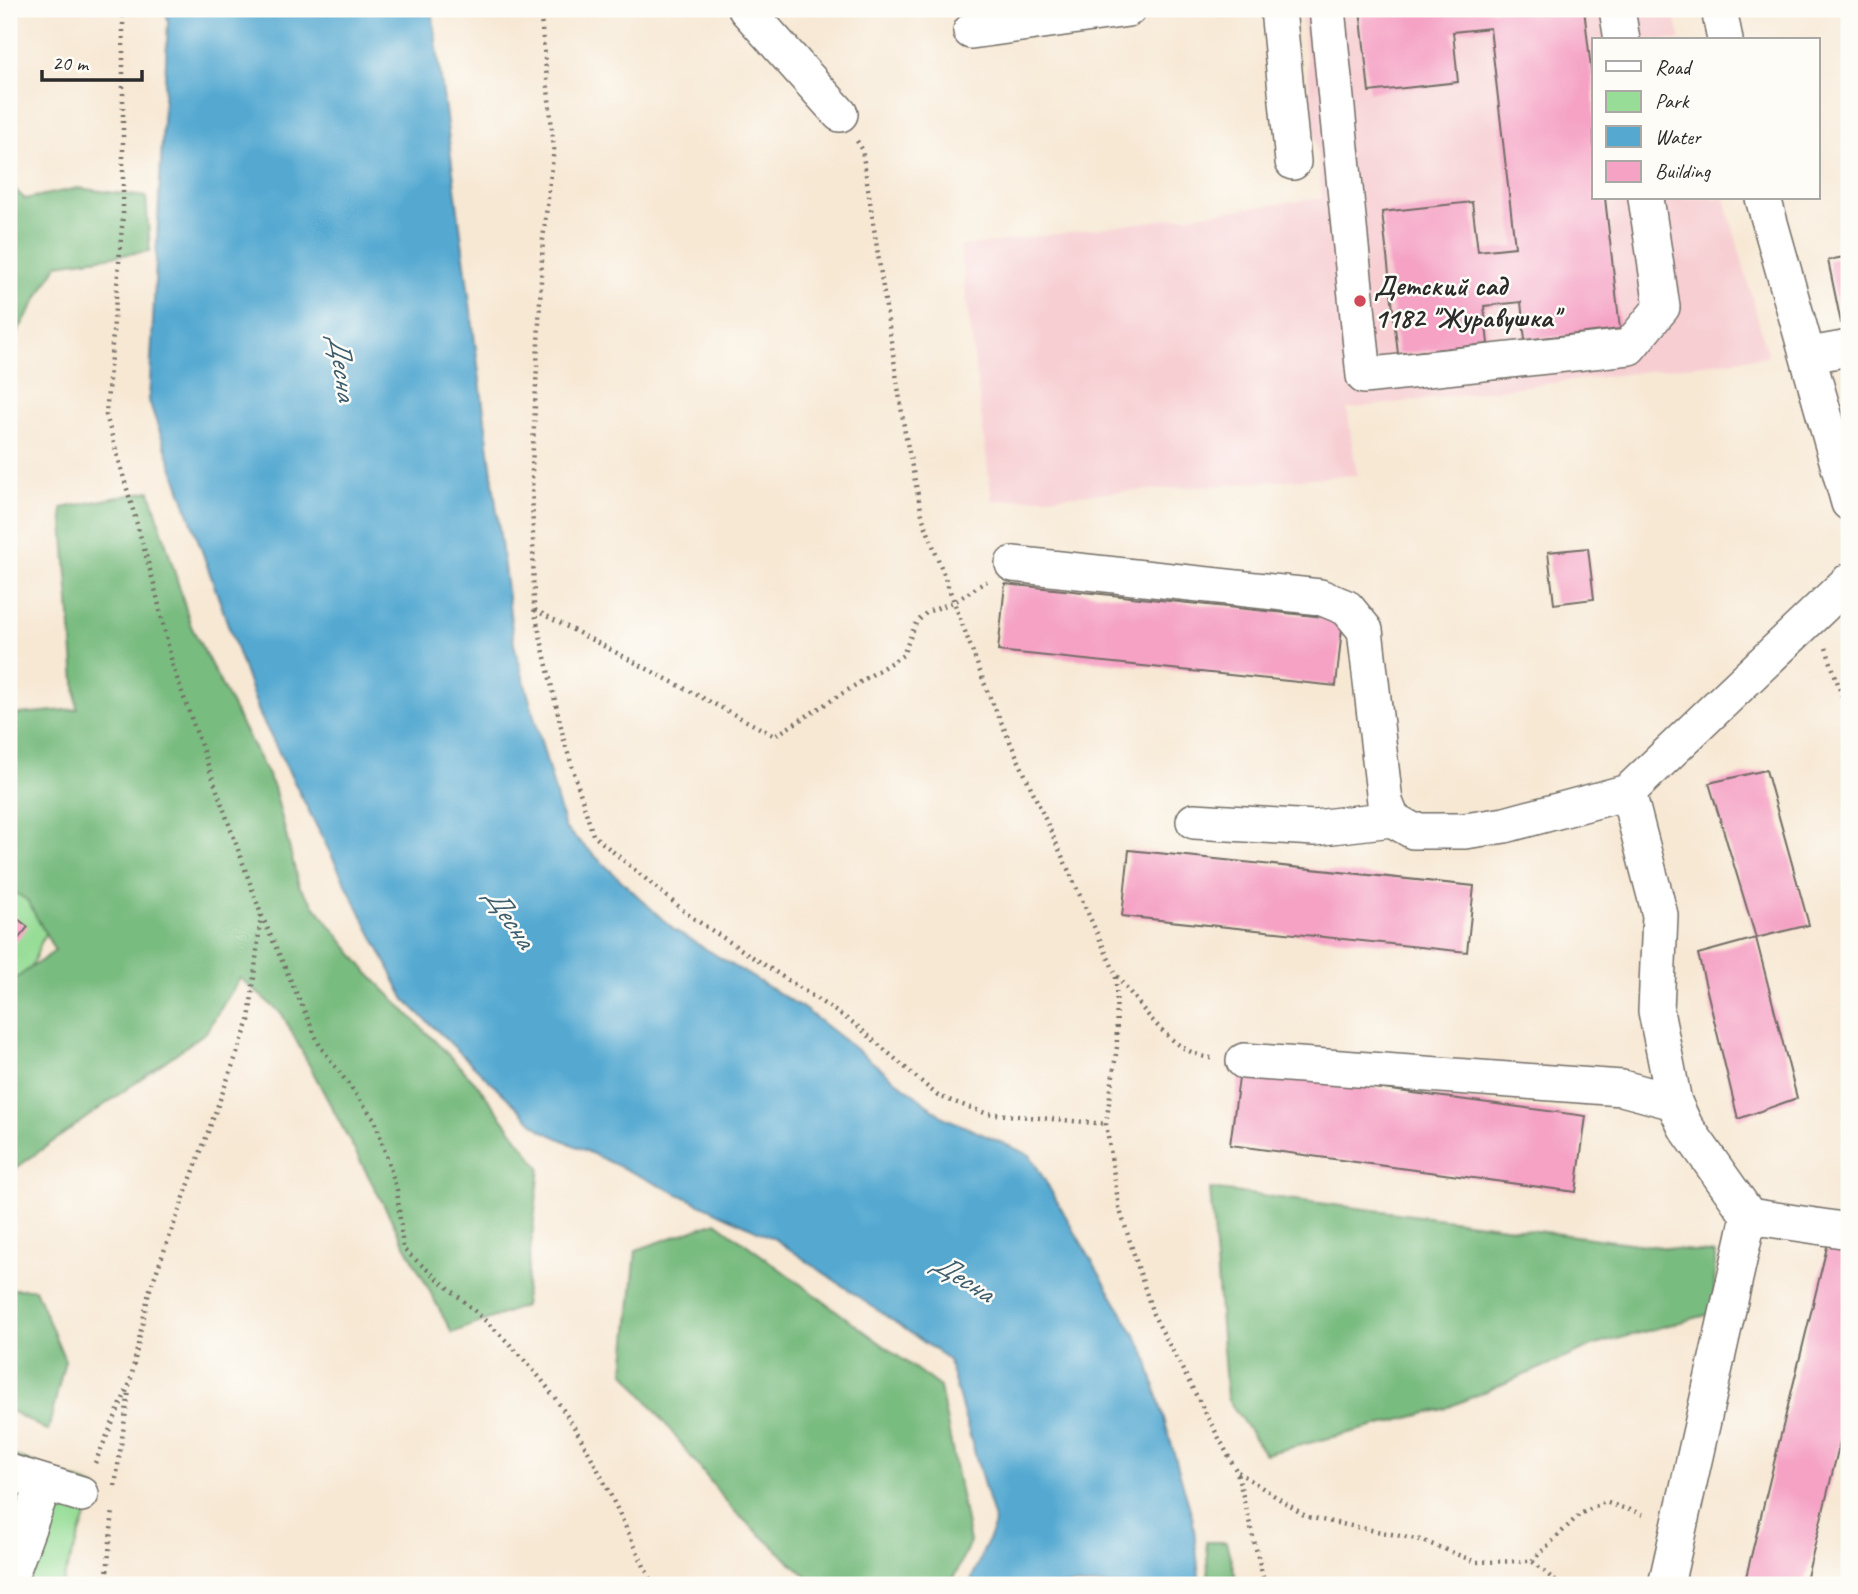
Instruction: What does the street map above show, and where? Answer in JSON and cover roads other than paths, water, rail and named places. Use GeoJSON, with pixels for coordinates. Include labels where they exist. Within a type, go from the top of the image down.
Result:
{"type":"FeatureCollection","features":[{"type":"Feature","properties":{"kind":"street"},"geometry":{"type":"LineString","coordinates":[[746,9],[840,114]]}},
{"type":"Feature","properties":{"kind":"street"},"geometry":{"type":"LineString","coordinates":[[971,31],[1128,9]]}},
{"type":"Feature","properties":{"kind":"street"},"geometry":{"type":"LineString","coordinates":[[1278,9],[1293,162]]}},
{"type":"Feature","properties":{"kind":"street"},"geometry":{"type":"LineString","coordinates":[[1327,9],[1364,376],[1629,348],[1662,307],[1646,200]]}},
{"type":"Feature","properties":{"kind":"street"},"geometry":{"type":"LineString","coordinates":[[1617,9],[1622,38]]}},
{"type":"Feature","properties":{"kind":"street"},"geometry":{"type":"LineString","coordinates":[[1719,9],[1725,38]]}},
{"type":"Feature","properties":{"kind":"street"},"geometry":{"type":"LineString","coordinates":[[1764,200],[1810,355],[1849,503]]}},
{"type":"Feature","properties":{"kind":"street"},"geometry":{"type":"LineString","coordinates":[[1810,355],[1849,348]]}},
{"type":"Feature","properties":{"kind":"street"},"geometry":{"type":"LineString","coordinates":[[1013,564],[1320,597],[1347,608],[1365,630],[1385,802],[1392,820]]}},
{"type":"Feature","properties":{"kind":"street"},"geometry":{"type":"LineString","coordinates":[[1194,821],[1315,828],[1392,820],[1413,831],[1465,831],[1505,825],[1628,792],[1849,581]]}},
{"type":"Feature","properties":{"kind":"street"},"geometry":{"type":"LineString","coordinates":[[1628,792],[1660,915],[1656,1011],[1674,1102],[1685,1126],[1749,1216],[1849,1231]]}},
{"type":"Feature","properties":{"kind":"street"},"geometry":{"type":"LineString","coordinates":[[1244,1061],[1622,1088],[1674,1102]]}},
{"type":"Feature","properties":{"kind":"street"},"geometry":{"type":"LineString","coordinates":[[1665,1585],[1749,1216]]}},
{"type":"Feature","properties":{"kind":"street"},"geometry":{"type":"LineString","coordinates":[[9,1472],[44,1484],[98,1493]]}},
{"type":"Feature","properties":{"kind":"street"},"geometry":{"type":"LineString","coordinates":[[9,1580],[44,1484]]}},
{"type":"Feature","properties":{"kind":"water","name":"Десна"},"geometry":{"type":"Polygon","coordinates":[[[166,9],[432,9],[514,644],[565,828],[673,929],[803,1008],[943,1117],[1030,1155],[1145,1352],[1193,1520],[1200,1585],[969,1585],[995,1524],[948,1359],[775,1239],[541,1130],[405,1000],[260,715],[149,401],[168,21],[166,9]]]}},
{"type":"Feature","properties":{"kind":"place","name":"Детский сад 1182 \"Журавушка\""},"geometry":{"type":"Point","coordinates":[1360,301]}}]}
